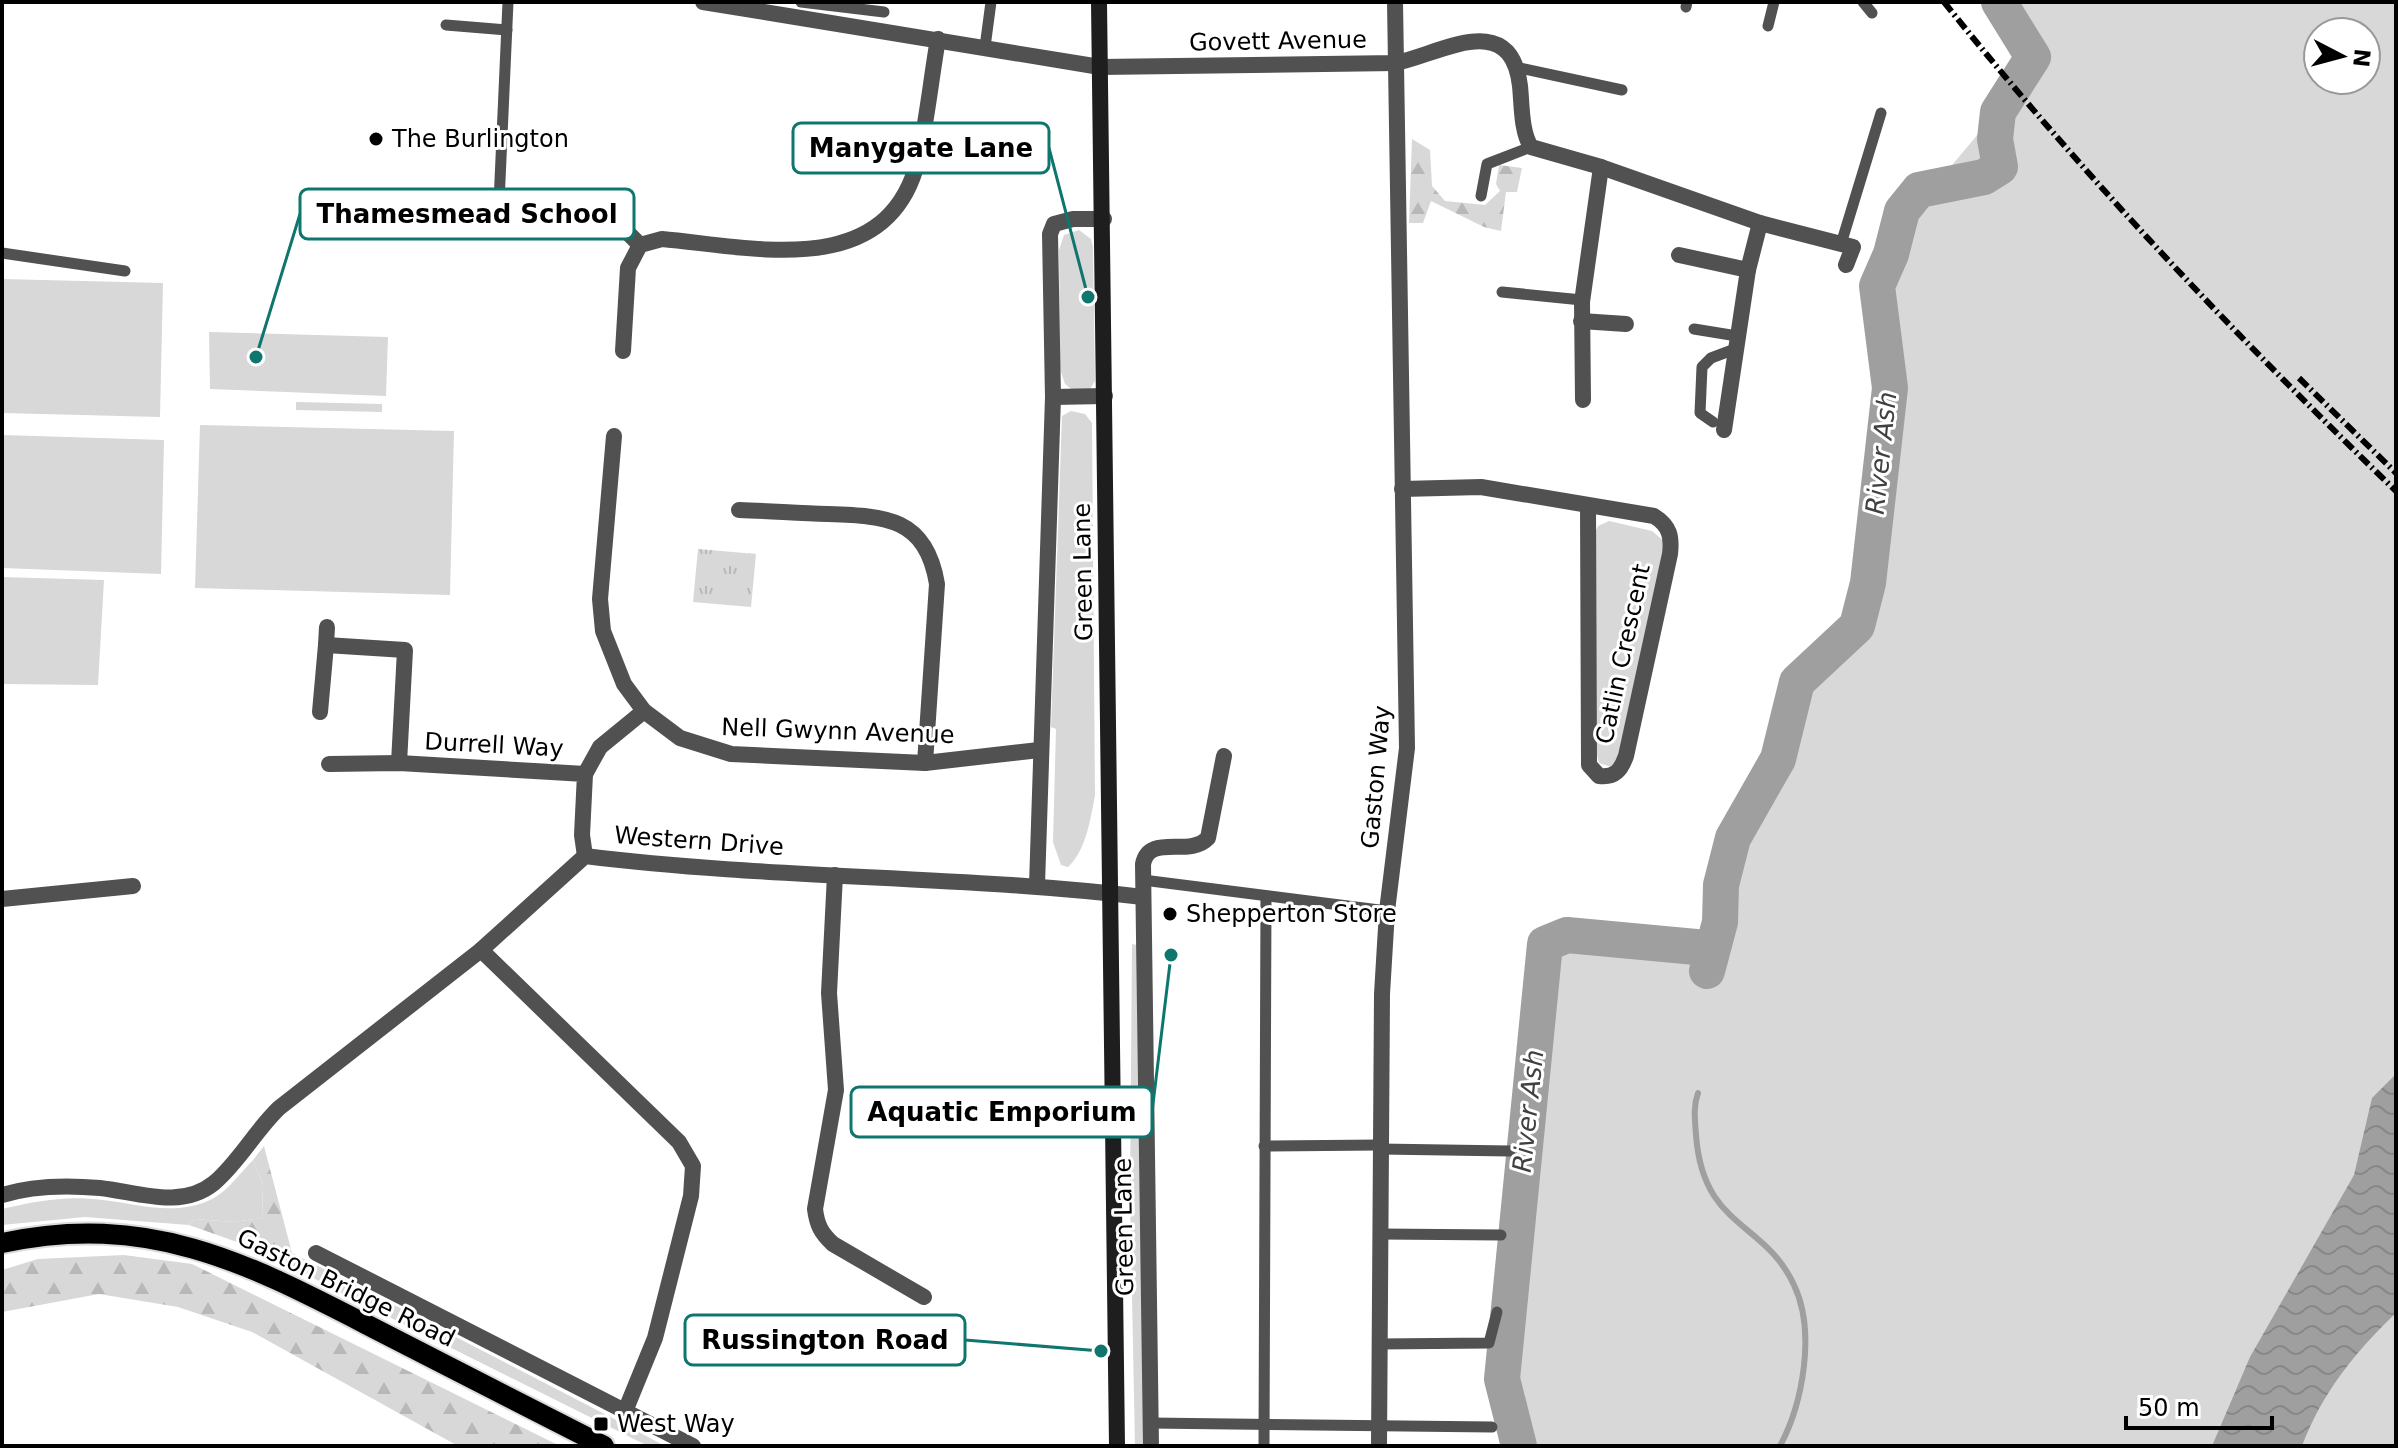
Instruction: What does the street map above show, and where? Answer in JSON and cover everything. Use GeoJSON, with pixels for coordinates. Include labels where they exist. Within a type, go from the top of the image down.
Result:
{"type":"FeatureCollection","features":[{"type":"Feature","properties":{"kind":"main road","name":"Green Lane"},"geometry":{"type":"LineString","coordinates":[[1099,2],[1117,1446]]}},
{"type":"Feature","properties":{"kind":"main road","name":"Gaston Bridge Road"},"geometry":{"type":"LineString","coordinates":[[2,1243],[39,1238],[129,1235],[215,1252],[277,1279],[604,1446]]}},
{"type":"Feature","properties":{"kind":"street","name":"Govett Avenue"},"geometry":{"type":"LineString","coordinates":[[703,2],[798,6],[938,39],[1100,67],[1396,63],[1395,2]]}},
{"type":"Feature","properties":{"kind":"street"},"geometry":{"type":"LineString","coordinates":[[623,351],[628,268],[640,245],[662,239],[809,252],[848,243],[882,222],[905,194],[917,162],[938,39]]}},
{"type":"Feature","properties":{"kind":"street"},"geometry":{"type":"LineString","coordinates":[[1396,63],[1425,57],[1466,40],[1493,44],[1505,51],[1515,67],[1531,147],[1601,167],[1760,223],[1853,247],[1846,265]]}},
{"type":"Feature","properties":{"kind":"street","name":"Gaston Way"},"geometry":{"type":"LineString","coordinates":[[1379,1446],[1380,1147],[1387,911],[1407,748],[1396,63]]}},
{"type":"Feature","properties":{"kind":"street"},"geometry":{"type":"LineString","coordinates":[[1583,400],[1582,300],[1601,167]]}},
{"type":"Feature","properties":{"kind":"street"},"geometry":{"type":"LineString","coordinates":[[602,207],[640,245]]}},
{"type":"Feature","properties":{"kind":"street","name":"Green Lane"},"geometry":{"type":"LineString","coordinates":[[1037,885],[1039,750],[1053,397],[1050,234],[1054,224],[1062,220],[1104,219]]}},
{"type":"Feature","properties":{"kind":"street"},"geometry":{"type":"LineString","coordinates":[[1718,426],[1760,223]]}},
{"type":"Feature","properties":{"kind":"street"},"geometry":{"type":"LineString","coordinates":[[1679,255],[1748,270]]}},
{"type":"Feature","properties":{"kind":"street"},"geometry":{"type":"LineString","coordinates":[[1581,321],[1626,324]]}},
{"type":"Feature","properties":{"kind":"street"},"geometry":{"type":"LineString","coordinates":[[1053,397],[1105,396]]}},
{"type":"Feature","properties":{"kind":"street","name":"Nell Gwynn Avenue"},"geometry":{"type":"LineString","coordinates":[[614,436],[600,599],[603,631],[624,684],[644,711],[680,738],[731,754],[925,763],[1039,750]]}},
{"type":"Feature","properties":{"kind":"street","name":"Catlin Crescent"},"geometry":{"type":"LineString","coordinates":[[1402,489],[1481,487],[1654,516],[1670,531],[1671,542],[1626,756],[1622,769],[1609,777],[1599,776],[1589,765],[1588,505]]}},
{"type":"Feature","properties":{"kind":"street"},"geometry":{"type":"LineString","coordinates":[[739,510],[879,515],[901,524],[922,540],[934,562],[937,584],[925,763]]}},
{"type":"Feature","properties":{"kind":"street"},"geometry":{"type":"LineString","coordinates":[[320,712],[327,627]]}},
{"type":"Feature","properties":{"kind":"street","name":"Durrell Way"},"geometry":{"type":"LineString","coordinates":[[326,645],[406,642],[399,763]]}},
{"type":"Feature","properties":{"kind":"street","name":"Durrell Way"},"geometry":{"type":"LineString","coordinates":[[585,856],[582,835],[585,774],[600,747],[644,711]]}},
{"type":"Feature","properties":{"kind":"street"},"geometry":{"type":"LineString","coordinates":[[1110,893],[1143,888],[1148,851],[1162,846],[1192,849],[1208,838],[1224,756]]}},
{"type":"Feature","properties":{"kind":"street","name":"Durrell Way"},"geometry":{"type":"LineString","coordinates":[[329,764],[399,763],[585,774]]}},
{"type":"Feature","properties":{"kind":"street","name":"Western Drive"},"geometry":{"type":"LineString","coordinates":[[2,1195],[48,1186],[103,1188],[165,1197],[197,1193],[223,1173],[257,1129],[279,1108],[481,950],[585,856],[835,875],[1037,885],[1110,893]]}},
{"type":"Feature","properties":{"kind":"street"},"geometry":{"type":"LineString","coordinates":[[835,875],[829,993],[836,1090],[815,1209],[817,1222],[822,1234],[833,1244],[924,1297]]}},
{"type":"Feature","properties":{"kind":"street"},"geometry":{"type":"LineString","coordinates":[[2,899],[133,886]]}},
{"type":"Feature","properties":{"kind":"street","name":"Green Lane"},"geometry":{"type":"LineString","coordinates":[[1143,888],[1151,1446]]}},
{"type":"Feature","properties":{"kind":"street"},"geometry":{"type":"LineString","coordinates":[[481,950],[679,1142],[693,1166],[691,1196],[655,1338],[626,1409]]}},
{"type":"Feature","properties":{"kind":"street"},"geometry":{"type":"LineString","coordinates":[[316,1253],[626,1409],[693,1446]]}},
{"type":"Feature","properties":{"kind":"lane"},"geometry":{"type":"LineString","coordinates":[[498,225],[508,2]]}},
{"type":"Feature","properties":{"kind":"lane"},"geometry":{"type":"LineString","coordinates":[[985,47],[991,2]]}},
{"type":"Feature","properties":{"kind":"lane"},"geometry":{"type":"LineString","coordinates":[[1768,26],[1774,2]]}},
{"type":"Feature","properties":{"kind":"lane"},"geometry":{"type":"LineString","coordinates":[[1863,2],[1872,13]]}},
{"type":"Feature","properties":{"kind":"lane"},"geometry":{"type":"LineString","coordinates":[[798,6],[884,12]]}},
{"type":"Feature","properties":{"kind":"lane"},"geometry":{"type":"LineString","coordinates":[[446,25],[507,30]]}},
{"type":"Feature","properties":{"kind":"lane"},"geometry":{"type":"LineString","coordinates":[[1515,67],[1622,90]]}},
{"type":"Feature","properties":{"kind":"lane"},"geometry":{"type":"LineString","coordinates":[[1841,244],[1881,113]]}},
{"type":"Feature","properties":{"kind":"lane"},"geometry":{"type":"LineString","coordinates":[[1481,196],[1487,164],[1531,147]]}},
{"type":"Feature","properties":{"kind":"lane"},"geometry":{"type":"LineString","coordinates":[[2,253],[125,271]]}},
{"type":"Feature","properties":{"kind":"lane"},"geometry":{"type":"LineString","coordinates":[[1502,292],[1582,300]]}},
{"type":"Feature","properties":{"kind":"lane"},"geometry":{"type":"LineString","coordinates":[[1694,329],[1736,342]]}},
{"type":"Feature","properties":{"kind":"lane"},"geometry":{"type":"LineString","coordinates":[[1718,426],[1700,413],[1702,367],[1736,342]]}},
{"type":"Feature","properties":{"kind":"lane"},"geometry":{"type":"LineString","coordinates":[[1143,888],[1266,896],[1387,911]]}},
{"type":"Feature","properties":{"kind":"lane"},"geometry":{"type":"LineString","coordinates":[[1264,1446],[1266,896]]}},
{"type":"Feature","properties":{"kind":"lane"},"geometry":{"type":"LineString","coordinates":[[1264,1146],[1510,1151]]}},
{"type":"Feature","properties":{"kind":"lane"},"geometry":{"type":"LineString","coordinates":[[1380,1234],[1501,1235]]}},
{"type":"Feature","properties":{"kind":"lane"},"geometry":{"type":"LineString","coordinates":[[1379,1344],[1489,1343],[1497,1312]]}},
{"type":"Feature","properties":{"kind":"lane"},"geometry":{"type":"LineString","coordinates":[[1150,1423],[1492,1427]]}},
{"type":"Feature","properties":{"kind":"green space"},"geometry":{"type":"Polygon","coordinates":[[[1999,2],[2396,2],[2396,1446],[1519,1446],[1502,1379],[1545,944],[1553,938],[1693,955],[1711,954],[1720,922],[1721,885],[1733,838],[1778,759],[1797,682],[1809,668],[1830,663],[1864,630],[1878,552],[1873,532],[1890,388],[1877,286],[1881,250],[2004,103],[2033,57],[1999,2]]]}},
{"type":"Feature","properties":{"kind":"green space"},"geometry":{"type":"Polygon","coordinates":[[[1412,139],[1430,150],[1432,186],[1445,201],[1485,205],[1500,191],[1496,184],[1499,165],[1522,168],[1517,192],[1506,192],[1501,231],[1484,227],[1431,201],[1423,223],[1409,223],[1412,139]]]}},
{"type":"Feature","properties":{"kind":"green space"},"geometry":{"type":"Polygon","coordinates":[[[1079,230],[1091,239],[1093,247],[1095,381],[1090,389],[1074,391],[1065,384],[1060,369],[1059,250],[1064,235],[1079,230]]]}},
{"type":"Feature","properties":{"kind":"green space"},"geometry":{"type":"Polygon","coordinates":[[[2,279],[163,283],[160,417],[2,413],[2,279]]]}},
{"type":"Feature","properties":{"kind":"green space"},"geometry":{"type":"Polygon","coordinates":[[[209,332],[388,337],[386,396],[210,389],[209,332]]]}},
{"type":"Feature","properties":{"kind":"green space"},"geometry":{"type":"Polygon","coordinates":[[[296,402],[382,404],[382,412],[296,410],[296,402]]]}},
{"type":"Feature","properties":{"kind":"green space"},"geometry":{"type":"Polygon","coordinates":[[[1071,411],[1085,414],[1092,423],[1095,795],[1083,843],[1068,867],[1061,865],[1053,842],[1056,729],[1051,727],[1062,416],[1071,411]]]}},
{"type":"Feature","properties":{"kind":"green space"},"geometry":{"type":"Polygon","coordinates":[[[200,425],[454,431],[450,595],[195,588],[200,425]]]}},
{"type":"Feature","properties":{"kind":"green space"},"geometry":{"type":"Polygon","coordinates":[[[2,435],[164,440],[161,574],[2,568],[2,435]]]}},
{"type":"Feature","properties":{"kind":"green space"},"geometry":{"type":"Polygon","coordinates":[[[1609,521],[1652,531],[1665,542],[1619,760],[1614,768],[1599,763],[1596,751],[1594,535],[1598,526],[1609,521]]]}},
{"type":"Feature","properties":{"kind":"green space"},"geometry":{"type":"Polygon","coordinates":[[[698,549],[756,554],[751,607],[693,602],[698,549]]]}},
{"type":"Feature","properties":{"kind":"green space"},"geometry":{"type":"Polygon","coordinates":[[[2,577],[104,580],[98,685],[2,684],[2,577]]]}},
{"type":"Feature","properties":{"kind":"green space"},"geometry":{"type":"Polygon","coordinates":[[[1132,944],[1137,945],[1144,1446],[1135,1446],[1130,1196],[1132,944]]]}},
{"type":"Feature","properties":{"kind":"green space"},"geometry":{"type":"Polygon","coordinates":[[[264,1146],[292,1253],[336,1275],[329,1287],[274,1255],[189,1225],[195,1219],[234,1222],[262,1218],[263,1185],[253,1160],[264,1146]]]}},
{"type":"Feature","properties":{"kind":"green space"},"geometry":{"type":"Polygon","coordinates":[[[253,1160],[263,1185],[262,1218],[234,1222],[195,1219],[189,1225],[85,1217],[2,1225],[2,1209],[59,1199],[93,1199],[154,1208],[199,1204],[219,1195],[253,1160]]]}},
{"type":"Feature","properties":{"kind":"green space"},"geometry":{"type":"Polygon","coordinates":[[[124,1255],[192,1264],[560,1446],[458,1446],[252,1332],[178,1307],[99,1294],[2,1312],[2,1270],[38,1259],[124,1255]]]}},
{"type":"Feature","properties":{"kind":"green space"},"geometry":{"type":"Polygon","coordinates":[[[336,1275],[665,1446],[648,1446],[329,1287],[336,1275]]]}},
{"type":"Feature","properties":{"kind":"water"},"geometry":{"type":"Polygon","coordinates":[[[2396,1074],[2396,1313],[2341,1374],[2319,1408],[2302,1446],[2212,1446],[2250,1357],[2354,1175],[2372,1098],[2396,1074]]]}},
{"type":"Feature","properties":{"kind":"waterway","name":"River Ash"},"geometry":{"type":"LineString","coordinates":[[1707,971],[1720,922],[1721,885],[1733,838],[1778,759],[1797,682],[1857,626],[1868,583],[1890,388],[1877,286],[1891,254],[1902,211],[1919,190],[1984,177],[2000,167],[1995,139],[1998,112],[2033,57],[1999,2]]}},
{"type":"Feature","properties":{"kind":"waterway","name":"River Ash"},"geometry":{"type":"LineString","coordinates":[[1519,1446],[1502,1379],[1545,944],[1567,935],[1696,947],[1711,954]]}},
{"type":"Feature","properties":{"kind":"waterway"},"geometry":{"type":"LineString","coordinates":[[1698,1093],[1696,1135],[1701,1166],[1710,1189],[1722,1207],[1767,1247],[1781,1264],[1801,1303],[1804,1367],[1795,1409],[1780,1446]]}},
{"type":"Feature","properties":{"kind":"railway"},"geometry":{"type":"LineString","coordinates":[[1944,2],[2051,130],[2162,254],[2277,374],[2396,491]]}},
{"type":"Feature","properties":{"kind":"railway"},"geometry":{"type":"LineString","coordinates":[[2299,378],[2396,473]]}},
{"type":"Feature","properties":{"kind":"place","name":"The Burlington"},"geometry":{"type":"Point","coordinates":[376,139]}},
{"type":"Feature","properties":{"kind":"place","name":"Manygate Lane"},"geometry":{"type":"Point","coordinates":[1088,297]}},
{"type":"Feature","properties":{"kind":"place","name":"Thamesmead School"},"geometry":{"type":"Point","coordinates":[256,357]}},
{"type":"Feature","properties":{"kind":"place","name":"Shepperton Store"},"geometry":{"type":"Point","coordinates":[1170,914]}},
{"type":"Feature","properties":{"kind":"place","name":"Aquatic Emporium"},"geometry":{"type":"Point","coordinates":[1171,955]}},
{"type":"Feature","properties":{"kind":"place","name":"Russington Road"},"geometry":{"type":"Point","coordinates":[1101,1351]}},
{"type":"Feature","properties":{"kind":"place","name":"West Way"},"geometry":{"type":"Point","coordinates":[601,1424]}}]}
